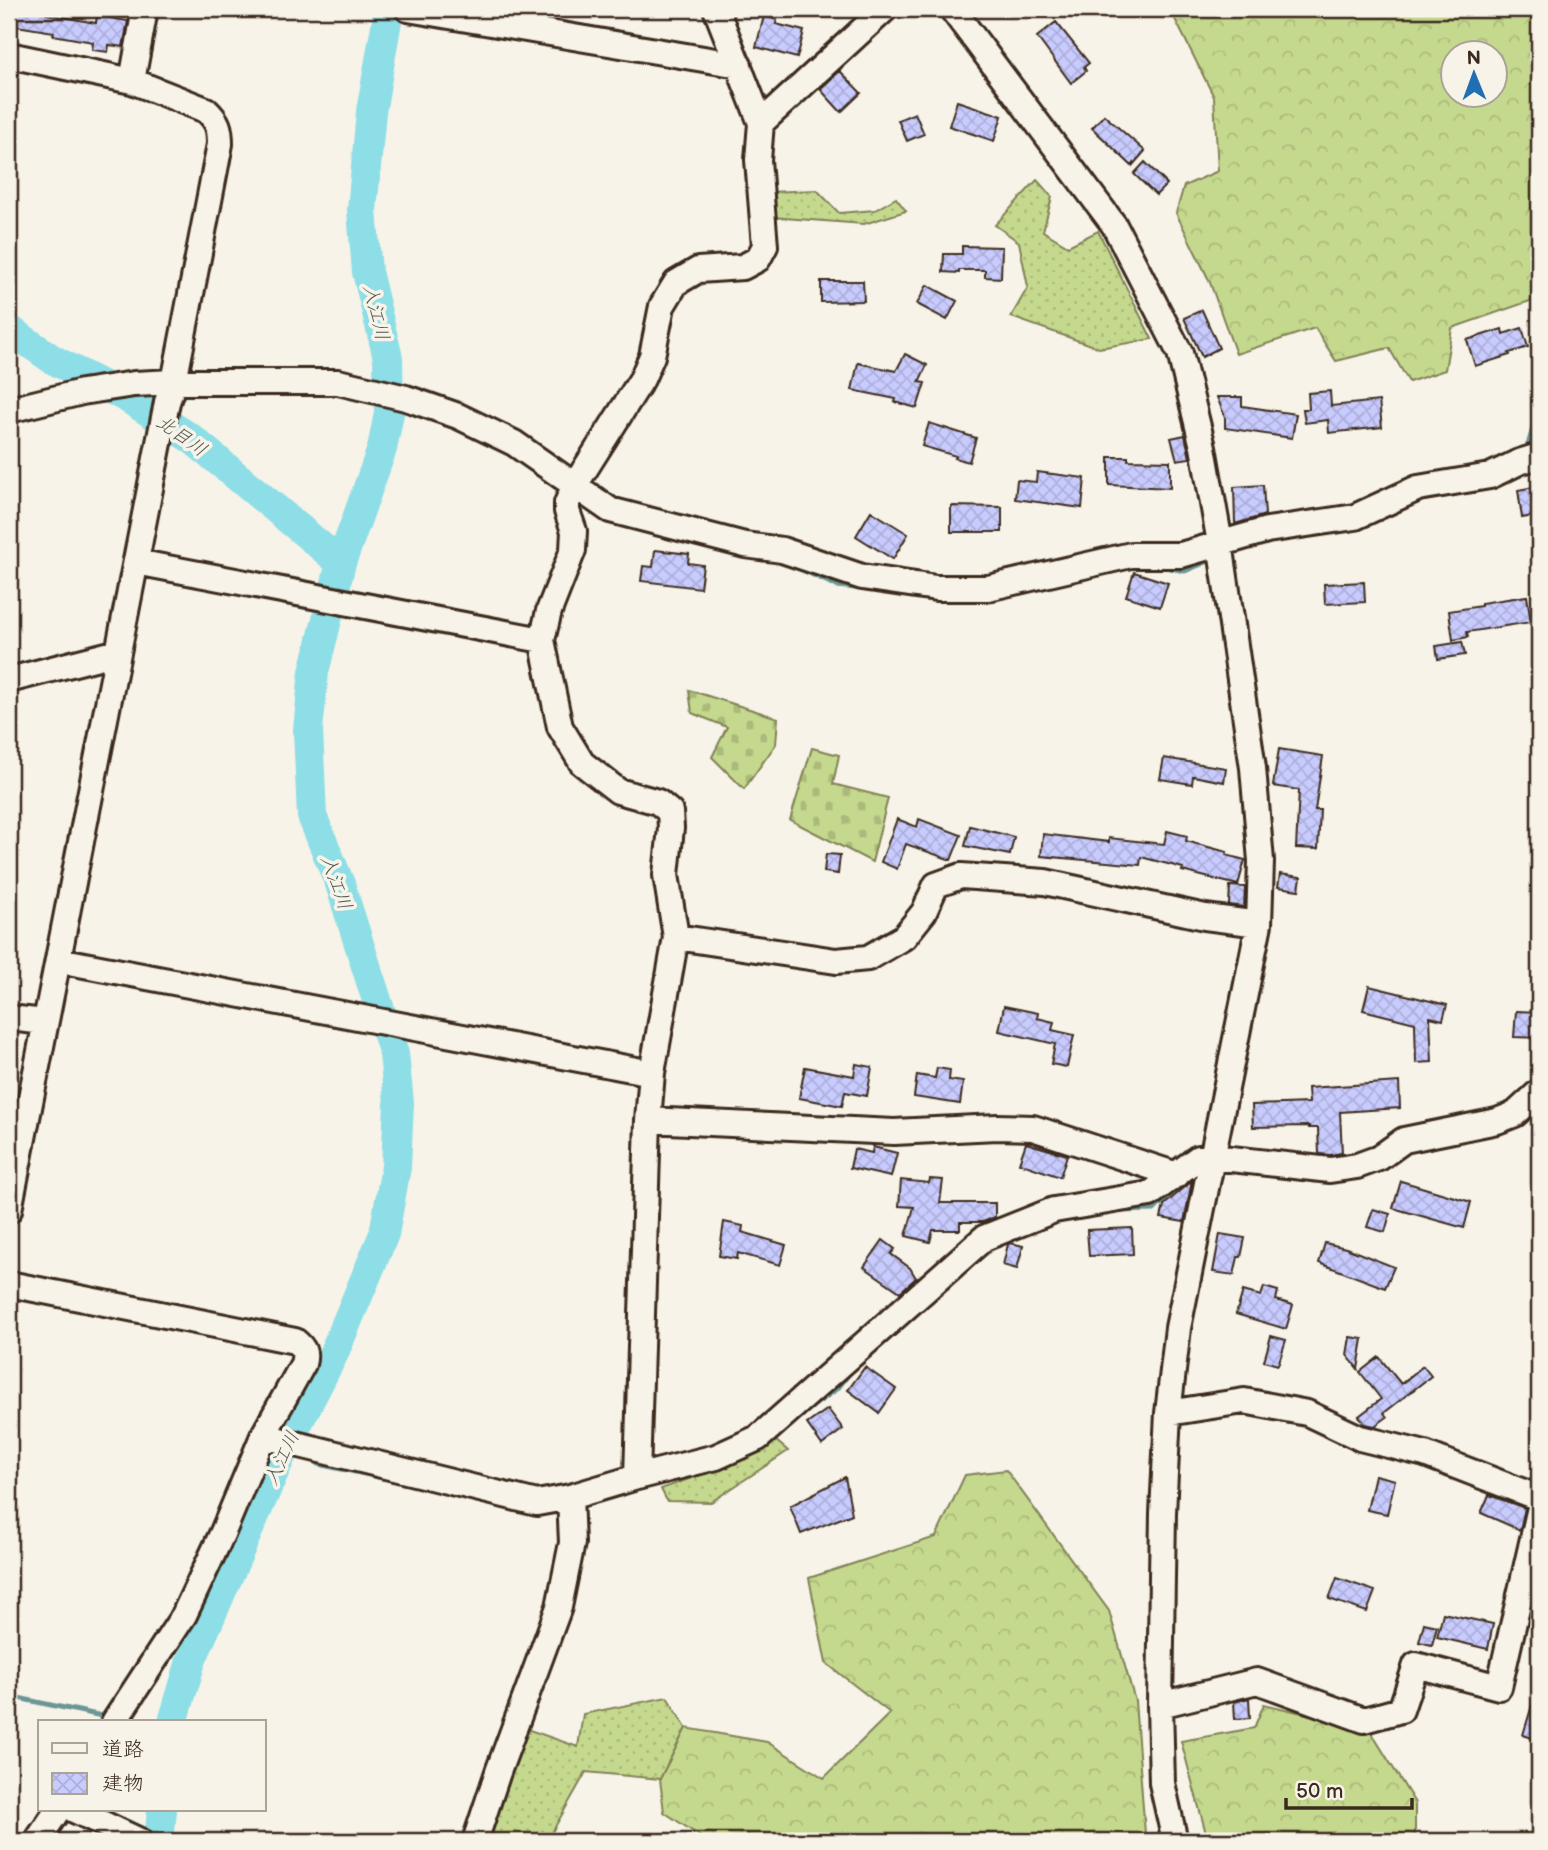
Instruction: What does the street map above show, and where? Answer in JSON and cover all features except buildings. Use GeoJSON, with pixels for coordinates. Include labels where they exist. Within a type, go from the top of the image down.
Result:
{"type":"FeatureCollection","features":[{"type":"Feature","properties":{"kind":"street"},"geometry":{"type":"LineString","coordinates":[[132,81],[145,9]]}},
{"type":"Feature","properties":{"kind":"street"},"geometry":{"type":"LineString","coordinates":[[408,9],[739,65]]}},
{"type":"Feature","properties":{"kind":"street"},"geometry":{"type":"LineString","coordinates":[[637,1477],[648,1120],[652,1073],[676,937],[666,875],[670,812],[658,802],[618,791],[582,763],[560,727],[542,640],[549,611],[573,550],[574,531],[567,503],[575,485],[642,379],[652,356],[662,306],[676,283],[698,270],[743,267],[758,260],[765,246],[758,160],[761,122],[716,9]]}},
{"type":"Feature","properties":{"kind":"street"},"geometry":{"type":"LineString","coordinates":[[761,122],[884,9]]}},
{"type":"Feature","properties":{"kind":"street"},"geometry":{"type":"LineString","coordinates":[[952,9],[1114,225],[1180,353],[1203,447],[1220,543],[1254,782],[1261,861],[1259,924],[1178,1328],[1168,1413],[1163,1513],[1160,1704],[1162,1783],[1175,1841]]}},
{"type":"Feature","properties":{"kind":"street"},"geometry":{"type":"LineString","coordinates":[[9,55],[132,81],[206,110],[216,119],[220,129],[220,144],[9,1210]]}},
{"type":"Feature","properties":{"kind":"street"},"geometry":{"type":"LineString","coordinates":[[9,410],[82,392],[134,384],[171,392],[338,382],[370,388],[458,416],[514,443],[610,510],[744,545],[782,550],[862,577],[936,588],[988,588],[1131,555],[1181,555],[1267,530],[1355,517],[1418,488],[1490,476],[1518,462],[1539,456]]}},
{"type":"Feature","properties":{"kind":"street"},"geometry":{"type":"LineString","coordinates":[[136,562],[542,640]]}},
{"type":"Feature","properties":{"kind":"street"},"geometry":{"type":"LineString","coordinates":[[9,680],[118,652]]}},
{"type":"Feature","properties":{"kind":"street"},"geometry":{"type":"LineString","coordinates":[[676,937],[836,961],[868,958],[904,937],[924,912],[936,885],[961,876],[1045,883],[1205,917],[1259,924]]}},
{"type":"Feature","properties":{"kind":"street"},"geometry":{"type":"LineString","coordinates":[[58,960],[652,1073]]}},
{"type":"Feature","properties":{"kind":"street"},"geometry":{"type":"LineString","coordinates":[[9,1017],[46,1022]]}},
{"type":"Feature","properties":{"kind":"street"},"geometry":{"type":"LineString","coordinates":[[268,1438],[537,1503],[570,1506],[637,1477],[716,1457],[758,1438],[984,1238],[1054,1210],[1150,1194],[1198,1158],[1213,1157],[1330,1170],[1357,1166],[1379,1158],[1404,1140],[1497,1121],[1515,1114],[1539,1092]]}},
{"type":"Feature","properties":{"kind":"street"},"geometry":{"type":"LineString","coordinates":[[648,1120],[894,1132],[1033,1128],[1177,1175]]}},
{"type":"Feature","properties":{"kind":"street"},"geometry":{"type":"LineString","coordinates":[[9,1284],[295,1341],[302,1347],[305,1355],[184,1615],[115,1720]]}},
{"type":"Feature","properties":{"kind":"street"},"geometry":{"type":"LineString","coordinates":[[1168,1413],[1244,1401],[1307,1413],[1360,1438],[1425,1454],[1539,1498]]}},
{"type":"Feature","properties":{"kind":"street"},"geometry":{"type":"LineString","coordinates":[[475,1841],[559,1607],[572,1543],[570,1506]]}},
{"type":"Feature","properties":{"kind":"street"},"geometry":{"type":"LineString","coordinates":[[1160,1704],[1257,1681],[1364,1720],[1401,1710],[1416,1665],[1499,1688],[1539,1512]]}},
{"type":"Feature","properties":{"kind":"street"},"geometry":{"type":"LineString","coordinates":[[37,1841],[57,1812]]}},
{"type":"Feature","properties":{"kind":"street"},"geometry":{"type":"LineString","coordinates":[[78,1812],[140,1841]]}},
{"type":"Feature","properties":{"kind":"green space"},"geometry":{"type":"Polygon","coordinates":[[[1170,9],[1539,9],[1539,290],[1533,300],[1452,328],[1445,370],[1409,382],[1389,348],[1336,361],[1315,328],[1236,354],[1209,280],[1176,213],[1184,186],[1218,171],[1214,97],[1170,9]]]}},
{"type":"Feature","properties":{"kind":"green space"},"geometry":{"type":"Polygon","coordinates":[[[1037,180],[1052,197],[1043,231],[1068,246],[1098,231],[1152,339],[1099,348],[1011,317],[1028,287],[1019,242],[995,225],[1037,180]]]}},
{"type":"Feature","properties":{"kind":"green space"},"geometry":{"type":"Polygon","coordinates":[[[817,190],[839,213],[875,210],[896,198],[906,211],[864,224],[771,217],[769,192],[817,190]]]}},
{"type":"Feature","properties":{"kind":"green space"},"geometry":{"type":"Polygon","coordinates":[[[689,690],[778,718],[776,744],[744,789],[712,757],[727,727],[692,713],[689,690]]]}},
{"type":"Feature","properties":{"kind":"green space"},"geometry":{"type":"Polygon","coordinates":[[[812,748],[839,755],[833,784],[888,798],[872,862],[790,820],[812,748]]]}},
{"type":"Feature","properties":{"kind":"green space"},"geometry":{"type":"Polygon","coordinates":[[[775,1440],[788,1451],[711,1502],[667,1501],[661,1489],[711,1471],[775,1440]]]}},
{"type":"Feature","properties":{"kind":"green space"},"geometry":{"type":"Polygon","coordinates":[[[1006,1470],[1109,1611],[1135,1701],[1145,1834],[1093,1841],[707,1841],[664,1812],[660,1779],[686,1728],[767,1742],[824,1778],[890,1713],[826,1663],[809,1578],[936,1537],[965,1475],[1006,1470]]]}},
{"type":"Feature","properties":{"kind":"green space"},"geometry":{"type":"Polygon","coordinates":[[[667,1697],[686,1728],[660,1779],[586,1772],[547,1841],[483,1841],[521,1727],[578,1747],[583,1714],[667,1697]]]}},
{"type":"Feature","properties":{"kind":"green space"},"geometry":{"type":"Polygon","coordinates":[[[1264,1704],[1369,1729],[1415,1803],[1415,1841],[1247,1841],[1246,1838],[1207,1837],[1181,1741],[1254,1728],[1264,1704]]]}},
{"type":"Feature","properties":{"kind":"waterway","name":"入江川"},"geometry":{"type":"LineString","coordinates":[[174,1720],[191,1661],[281,1456],[333,1355],[384,1234],[396,1167],[399,1103],[394,1054],[340,884],[312,816],[308,730],[314,672],[341,563],[382,449],[389,413],[388,358],[367,272],[362,210],[371,112],[389,9]]}},
{"type":"Feature","properties":{"kind":"waterway","name":"北目川"},"geometry":{"type":"LineString","coordinates":[[9,329],[52,359],[129,399],[192,439],[341,563]]}},
{"type":"Feature","properties":{"kind":"waterway"},"geometry":{"type":"LineString","coordinates":[[1526,452],[1539,408]]}},
{"type":"Feature","properties":{"kind":"waterway"},"geometry":{"type":"LineString","coordinates":[[544,478],[555,487]]}},
{"type":"Feature","properties":{"kind":"waterway"},"geometry":{"type":"LineString","coordinates":[[693,544],[728,552]]}},
{"type":"Feature","properties":{"kind":"waterway"},"geometry":{"type":"LineString","coordinates":[[1165,567],[1185,571],[1211,560]]}},
{"type":"Feature","properties":{"kind":"waterway"},"geometry":{"type":"LineString","coordinates":[[798,568],[837,586],[865,589]]}},
{"type":"Feature","properties":{"kind":"waterway"},"geometry":{"type":"LineString","coordinates":[[1120,1211],[1154,1210],[1175,1190]]}},
{"type":"Feature","properties":{"kind":"waterway"},"geometry":{"type":"LineString","coordinates":[[805,1412],[838,1388],[852,1370]]}},
{"type":"Feature","properties":{"kind":"waterway"},"geometry":{"type":"LineString","coordinates":[[318,1464],[393,1480]]}},
{"type":"Feature","properties":{"kind":"waterway"},"geometry":{"type":"LineString","coordinates":[[9,1696],[102,1716]]}},
{"type":"Feature","properties":{"kind":"waterway","name":"入江川"},"geometry":{"type":"LineString","coordinates":[[159,1841],[162,1812]]}}]}
